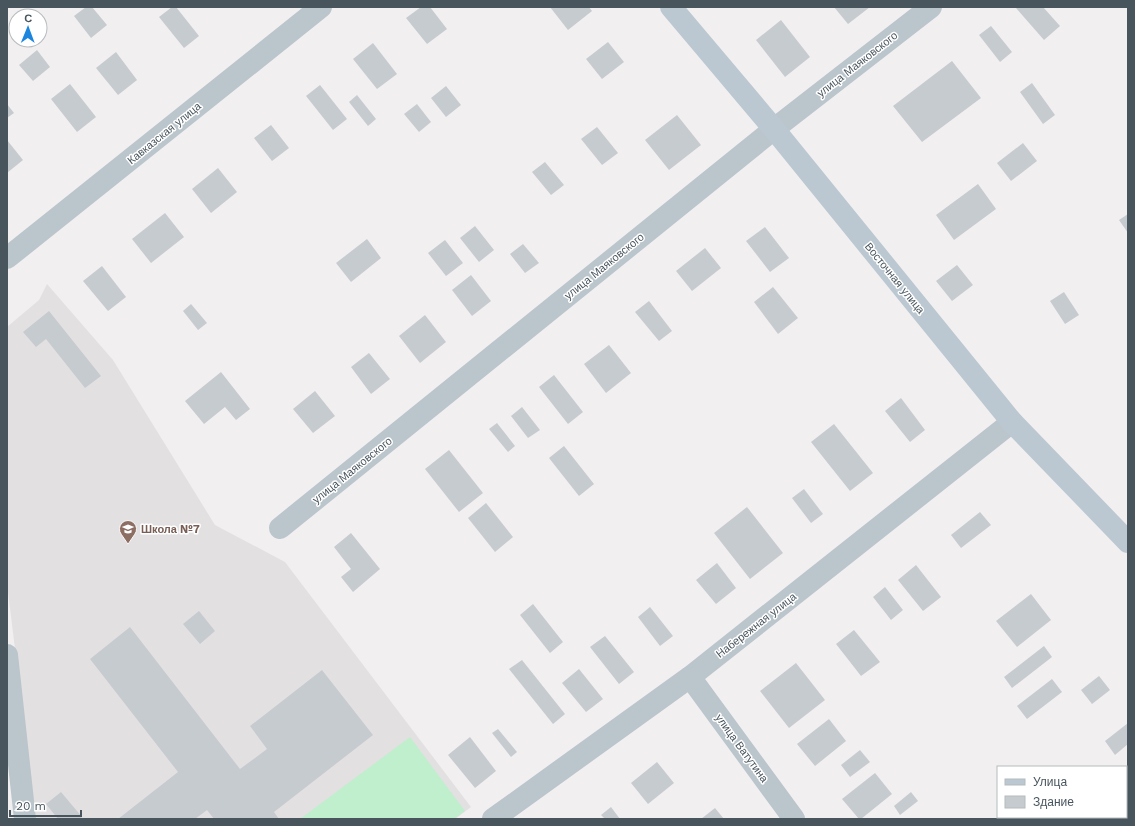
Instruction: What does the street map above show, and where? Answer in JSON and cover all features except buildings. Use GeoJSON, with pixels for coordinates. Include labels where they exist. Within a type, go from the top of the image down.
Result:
{"type":"FeatureCollection","features":[{"type":"Feature","properties":{"kind":"main road","name":"Восточная улица"},"geometry":{"type":"LineString","coordinates":[[671,7],[774,129],[1012,422],[1128,542]]}},
{"type":"Feature","properties":{"kind":"street","name":"Кавказская улица"},"geometry":{"type":"LineString","coordinates":[[7,258],[321,7]]}},
{"type":"Feature","properties":{"kind":"street","name":"улица Маяковского"},"geometry":{"type":"LineString","coordinates":[[280,528],[774,129],[931,7]]}},
{"type":"Feature","properties":{"kind":"street","name":"Набережная улица"},"geometry":{"type":"LineString","coordinates":[[493,819],[690,677],[1012,422]]}},
{"type":"Feature","properties":{"kind":"street"},"geometry":{"type":"LineString","coordinates":[[7,654],[25,819]]}},
{"type":"Feature","properties":{"kind":"street","name":"улица Ватутина"},"geometry":{"type":"LineString","coordinates":[[690,677],[794,819]]}},
{"type":"Feature","properties":{"kind":"shaded area","name":"Школа №7"},"geometry":{"type":"Polygon","coordinates":[[[47,284],[113,360],[215,525],[285,562],[471,807],[455,819],[36,819],[7,584],[7,327],[39,300],[47,284]]]}},
{"type":"Feature","properties":{"kind":"green space"},"geometry":{"type":"Polygon","coordinates":[[[410,737],[465,811],[454,819],[300,819],[410,737]]]}},
{"type":"Feature","properties":{"kind":"place","name":"Школа №7"},"geometry":{"type":"Point","coordinates":[128,544]}}]}
